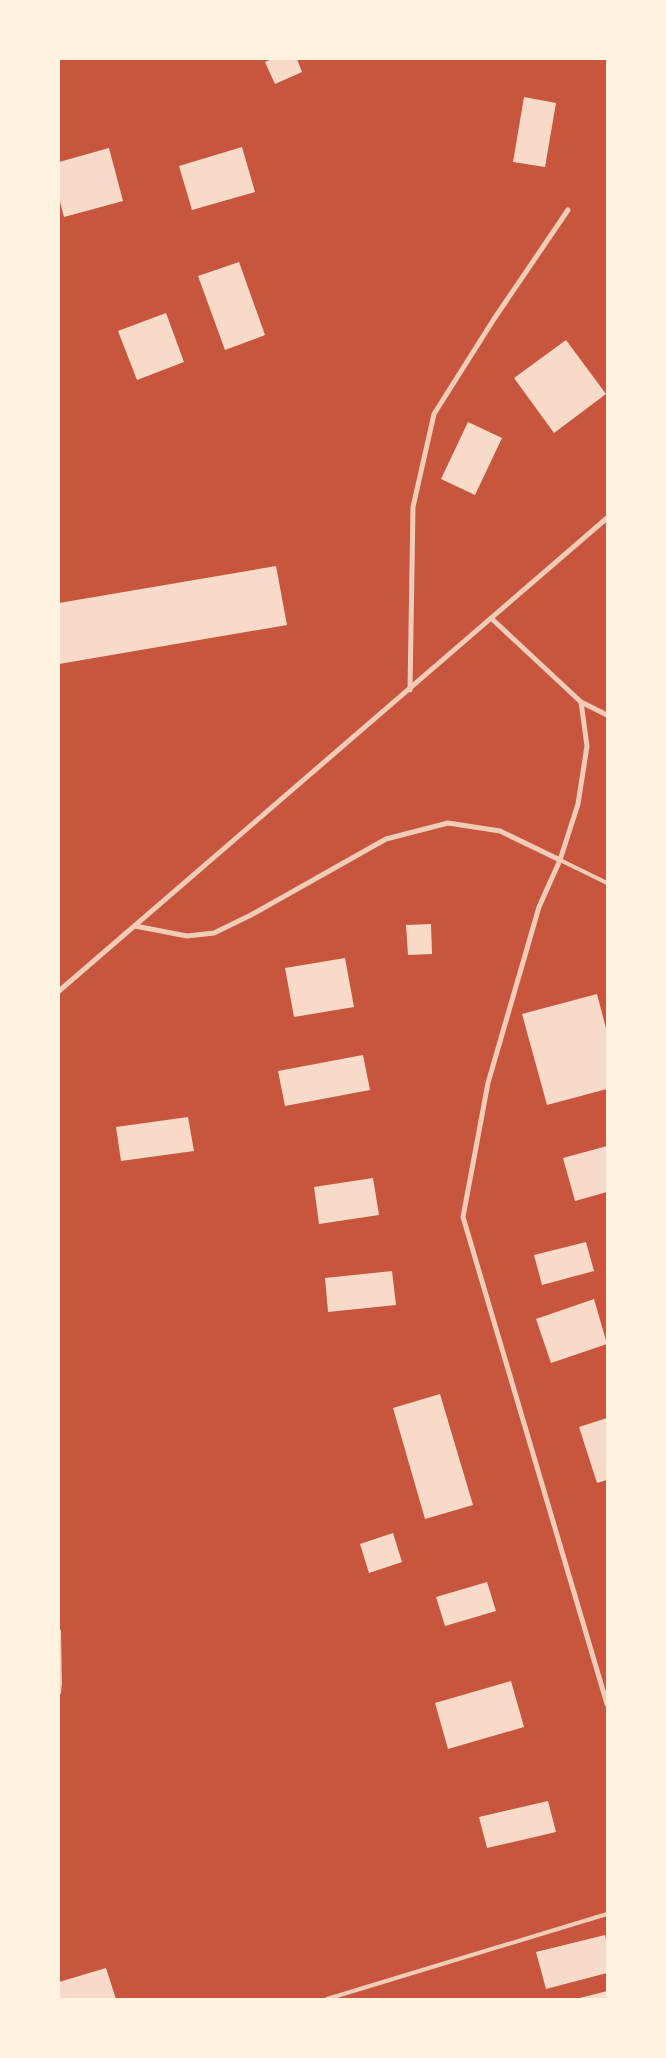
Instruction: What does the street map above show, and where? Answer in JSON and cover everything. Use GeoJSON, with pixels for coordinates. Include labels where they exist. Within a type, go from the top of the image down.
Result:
{"type":"FeatureCollection","features":[{"type":"Feature","properties":{"kind":"street"},"geometry":{"type":"LineString","coordinates":[[410,690],[413,507],[434,414],[494,319],[568,210]]}},
{"type":"Feature","properties":{"kind":"street"},"geometry":{"type":"LineString","coordinates":[[59,991],[607,518]]}},
{"type":"Feature","properties":{"kind":"street"},"geometry":{"type":"LineString","coordinates":[[492,619],[581,702],[607,715]]}},
{"type":"Feature","properties":{"kind":"street"},"geometry":{"type":"LineString","coordinates":[[581,702],[586,746],[578,804],[560,860],[539,907],[488,1083],[463,1217],[607,1704]]}},
{"type":"Feature","properties":{"kind":"street"},"geometry":{"type":"LineString","coordinates":[[135,926],[187,936],[214,933],[251,915],[386,839],[448,823],[500,831],[560,860]]}},
{"type":"Feature","properties":{"kind":"lane"},"geometry":{"type":"LineString","coordinates":[[560,860],[607,883]]}},
{"type":"Feature","properties":{"kind":"lane"},"geometry":{"type":"LineString","coordinates":[[59,1631],[59,1693]]}},
{"type":"Feature","properties":{"kind":"lane"},"geometry":{"type":"LineString","coordinates":[[327,1999],[607,1914]]}},
{"type":"Feature","properties":{"kind":"building"},"geometry":{"type":"Polygon","coordinates":[[[272,59],[297,59],[302,72],[275,84],[265,62],[272,59]]]}},
{"type":"Feature","properties":{"kind":"building"},"geometry":{"type":"Polygon","coordinates":[[[524,97],[556,103],[545,167],[513,162],[524,97]]]}},
{"type":"Feature","properties":{"kind":"building"},"geometry":{"type":"Polygon","coordinates":[[[242,147],[255,192],[192,210],[179,166],[242,147]]]}},
{"type":"Feature","properties":{"kind":"building"},"geometry":{"type":"Polygon","coordinates":[[[109,148],[123,201],[64,217],[59,198],[59,162],[109,148]]]}},
{"type":"Feature","properties":{"kind":"building"},"geometry":{"type":"Polygon","coordinates":[[[239,262],[265,335],[225,350],[198,276],[239,262]]]}},
{"type":"Feature","properties":{"kind":"building"},"geometry":{"type":"Polygon","coordinates":[[[166,313],[184,362],[137,380],[118,331],[166,313]]]}},
{"type":"Feature","properties":{"kind":"building"},"geometry":{"type":"Polygon","coordinates":[[[566,340],[606,394],[554,433],[514,378],[566,340]]]}},
{"type":"Feature","properties":{"kind":"building"},"geometry":{"type":"Polygon","coordinates":[[[468,422],[502,438],[475,495],[441,479],[468,422]]]}},
{"type":"Feature","properties":{"kind":"building"},"geometry":{"type":"Polygon","coordinates":[[[276,566],[287,625],[59,664],[59,603],[276,566]]]}},
{"type":"Feature","properties":{"kind":"building"},"geometry":{"type":"Polygon","coordinates":[[[431,924],[432,954],[408,955],[406,925],[431,924]]]}},
{"type":"Feature","properties":{"kind":"building"},"geometry":{"type":"Polygon","coordinates":[[[345,958],[354,1007],[294,1017],[285,968],[345,958]]]}},
{"type":"Feature","properties":{"kind":"building"},"geometry":{"type":"Polygon","coordinates":[[[597,994],[607,1032],[607,1089],[547,1105],[522,1014],[597,994]]]}},
{"type":"Feature","properties":{"kind":"building"},"geometry":{"type":"Polygon","coordinates":[[[363,1055],[370,1090],[285,1106],[278,1071],[363,1055]]]}},
{"type":"Feature","properties":{"kind":"building"},"geometry":{"type":"Polygon","coordinates":[[[188,1117],[194,1151],[121,1161],[116,1127],[188,1117]]]}},
{"type":"Feature","properties":{"kind":"building"},"geometry":{"type":"Polygon","coordinates":[[[607,1146],[607,1192],[575,1201],[563,1158],[607,1146]]]}},
{"type":"Feature","properties":{"kind":"building"},"geometry":{"type":"Polygon","coordinates":[[[373,1178],[379,1215],[319,1224],[314,1187],[373,1178]]]}},
{"type":"Feature","properties":{"kind":"building"},"geometry":{"type":"Polygon","coordinates":[[[586,1242],[594,1271],[542,1285],[534,1255],[586,1242]]]}},
{"type":"Feature","properties":{"kind":"building"},"geometry":{"type":"Polygon","coordinates":[[[392,1271],[396,1305],[328,1312],[325,1278],[392,1271]]]}},
{"type":"Feature","properties":{"kind":"building"},"geometry":{"type":"Polygon","coordinates":[[[594,1299],[607,1344],[551,1363],[536,1319],[594,1299]]]}},
{"type":"Feature","properties":{"kind":"building"},"geometry":{"type":"Polygon","coordinates":[[[440,1394],[473,1505],[425,1519],[393,1408],[440,1394]]]}},
{"type":"Feature","properties":{"kind":"building"},"geometry":{"type":"Polygon","coordinates":[[[607,1418],[607,1480],[597,1483],[579,1427],[607,1418]]]}},
{"type":"Feature","properties":{"kind":"building"},"geometry":{"type":"Polygon","coordinates":[[[393,1533],[402,1562],[369,1573],[360,1544],[393,1533]]]}},
{"type":"Feature","properties":{"kind":"building"},"geometry":{"type":"Polygon","coordinates":[[[487,1582],[496,1611],[445,1626],[436,1597],[487,1582]]]}},
{"type":"Feature","properties":{"kind":"building"},"geometry":{"type":"Polygon","coordinates":[[[511,1681],[524,1727],[448,1749],[435,1703],[511,1681]]]}},
{"type":"Feature","properties":{"kind":"building"},"geometry":{"type":"Polygon","coordinates":[[[548,1801],[556,1832],[487,1848],[479,1817],[548,1801]]]}},
{"type":"Feature","properties":{"kind":"building"},"geometry":{"type":"Polygon","coordinates":[[[605,1935],[607,1944],[607,1973],[546,1989],[536,1952],[605,1935]]]}},
{"type":"Feature","properties":{"kind":"building"},"geometry":{"type":"Polygon","coordinates":[[[106,1968],[116,1999],[59,1999],[59,1982],[106,1968]]]}},
{"type":"Feature","properties":{"kind":"building"},"geometry":{"type":"Polygon","coordinates":[[[607,1991],[607,1999],[576,1999],[607,1991]]]}}]}
